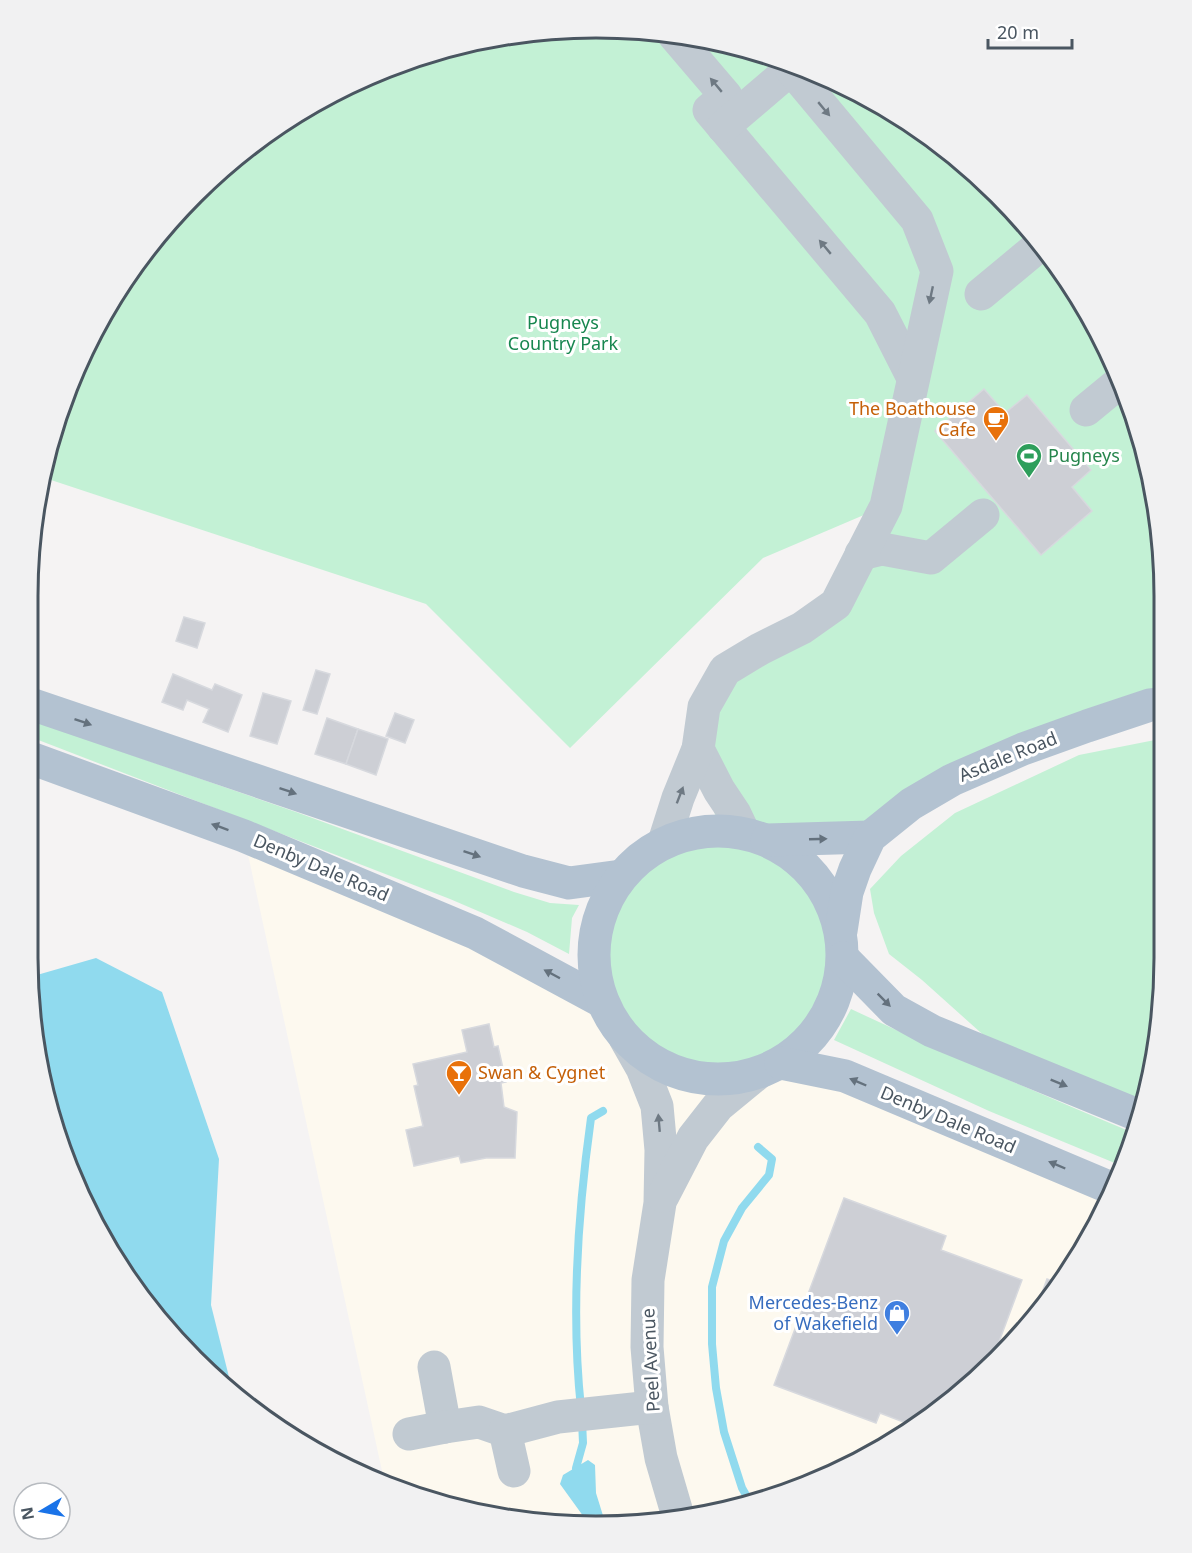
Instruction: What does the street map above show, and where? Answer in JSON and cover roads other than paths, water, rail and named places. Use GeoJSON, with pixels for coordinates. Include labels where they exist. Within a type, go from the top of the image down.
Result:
{"type":"FeatureCollection","features":[{"type":"Feature","properties":{"kind":"main road","name":"Asdale Road"},"geometry":{"type":"LineString","coordinates":[[769,1068],[806,1044],[826,1018],[838,989],[847,892],[870,837],[911,804],[952,780],[1023,749],[1154,705]]}},
{"type":"Feature","properties":{"kind":"main road"},"geometry":{"type":"LineString","coordinates":[[38,706],[523,872],[569,883],[621,876]]}},
{"type":"Feature","properties":{"kind":"main road","name":"Denby Dale Road"},"geometry":{"type":"LineString","coordinates":[[38,761],[244,836],[475,933],[603,1002]]}},
{"type":"Feature","properties":{"kind":"main road"},"geometry":{"type":"LineString","coordinates":[[769,1068],[726,1079],[701,1079],[676,1072],[648,1058],[625,1038],[603,1002],[594,969],[595,934],[605,904],[621,876],[641,857],[664,842],[692,833],[720,830],[755,836],[870,837]]}},
{"type":"Feature","properties":{"kind":"main road"},"geometry":{"type":"LineString","coordinates":[[755,836],[788,851],[807,867],[821,885],[832,905],[842,945],[894,1010],[932,1031],[1132,1113]]}},
{"type":"Feature","properties":{"kind":"main road","name":"Denby Dale Road"},"geometry":{"type":"LineString","coordinates":[[769,1068],[845,1077],[1105,1186]]}},
{"type":"Feature","properties":{"kind":"street"},"geometry":{"type":"LineString","coordinates":[[682,44],[726,96],[709,110],[880,313],[913,378]]}},
{"type":"Feature","properties":{"kind":"street"},"geometry":{"type":"LineString","coordinates":[[723,127],[788,72]]}},
{"type":"Feature","properties":{"kind":"street"},"geometry":{"type":"LineString","coordinates":[[664,842],[678,798],[698,749],[704,707],[725,670],[802,628],[836,604],[886,506],[937,271],[917,219],[802,77]]}},
{"type":"Feature","properties":{"kind":"street"},"geometry":{"type":"LineString","coordinates":[[981,294],[1034,249]]}},
{"type":"Feature","properties":{"kind":"street"},"geometry":{"type":"LineString","coordinates":[[1086,410],[1114,387]]}},
{"type":"Feature","properties":{"kind":"street"},"geometry":{"type":"LineString","coordinates":[[861,554],[882,549],[931,558],[983,515]]}},
{"type":"Feature","properties":{"kind":"street"},"geometry":{"type":"LineString","coordinates":[[698,749],[719,790],[735,814],[755,836]]}},
{"type":"Feature","properties":{"kind":"street","name":"Peel Avenue"},"geometry":{"type":"LineString","coordinates":[[625,1038],[642,1068],[657,1106],[661,1150],[660,1203],[648,1280],[647,1347],[652,1407],[661,1458],[676,1510]]}},
{"type":"Feature","properties":{"kind":"street","name":"Peel Avenue"},"geometry":{"type":"LineString","coordinates":[[660,1203],[693,1138],[718,1106],[769,1068]]}},
{"type":"Feature","properties":{"kind":"street"},"geometry":{"type":"LineString","coordinates":[[434,1366],[445,1427]]}},
{"type":"Feature","properties":{"kind":"street"},"geometry":{"type":"LineString","coordinates":[[409,1434],[479,1422],[505,1431],[558,1417],[652,1407]]}},
{"type":"Feature","properties":{"kind":"street"},"geometry":{"type":"LineString","coordinates":[[505,1431],[514,1471]]}},
{"type":"Feature","properties":{"kind":"water"},"geometry":{"type":"Polygon","coordinates":[[[96,958],[162,992],[219,1159],[211,1305],[229,1378],[201,1352],[153,1297],[112,1236],[95,1204],[67,1137],[48,1066],[42,1030],[38,975],[96,958]]]}},
{"type":"Feature","properties":{"kind":"water"},"geometry":{"type":"Polygon","coordinates":[[[588,1460],[595,1465],[596,1493],[603,1516],[583,1515],[560,1484],[563,1475],[588,1460]]]}},
{"type":"Feature","properties":{"kind":"waterway"},"geometry":{"type":"LineString","coordinates":[[581,1408],[576,1300],[579,1226],[591,1118],[603,1111]]}},
{"type":"Feature","properties":{"kind":"waterway"},"geometry":{"type":"LineString","coordinates":[[746,1495],[724,1432],[716,1388],[712,1344],[712,1287],[724,1241],[742,1208],[769,1175],[772,1159],[758,1147]]}},
{"type":"Feature","properties":{"kind":"waterway"},"geometry":{"type":"LineString","coordinates":[[576,1468],[583,1443],[582,1421]]}},
{"type":"Feature","properties":{"kind":"place","name":"The Boathouse Cafe"},"geometry":{"type":"Point","coordinates":[996,442]}},
{"type":"Feature","properties":{"kind":"place","name":"Pugneys"},"geometry":{"type":"Point","coordinates":[1029,479]}},
{"type":"Feature","properties":{"kind":"place","name":"Swan & Cygnet"},"geometry":{"type":"Point","coordinates":[459,1096]}},
{"type":"Feature","properties":{"kind":"place","name":"Mercedes-Benz of Wakefield"},"geometry":{"type":"Point","coordinates":[897,1336]}},
{"type":"Feature","properties":{"kind":"park label","name":"Pugneys Country Park"},"geometry":{"type":"Point","coordinates":[563,333]}}]}
